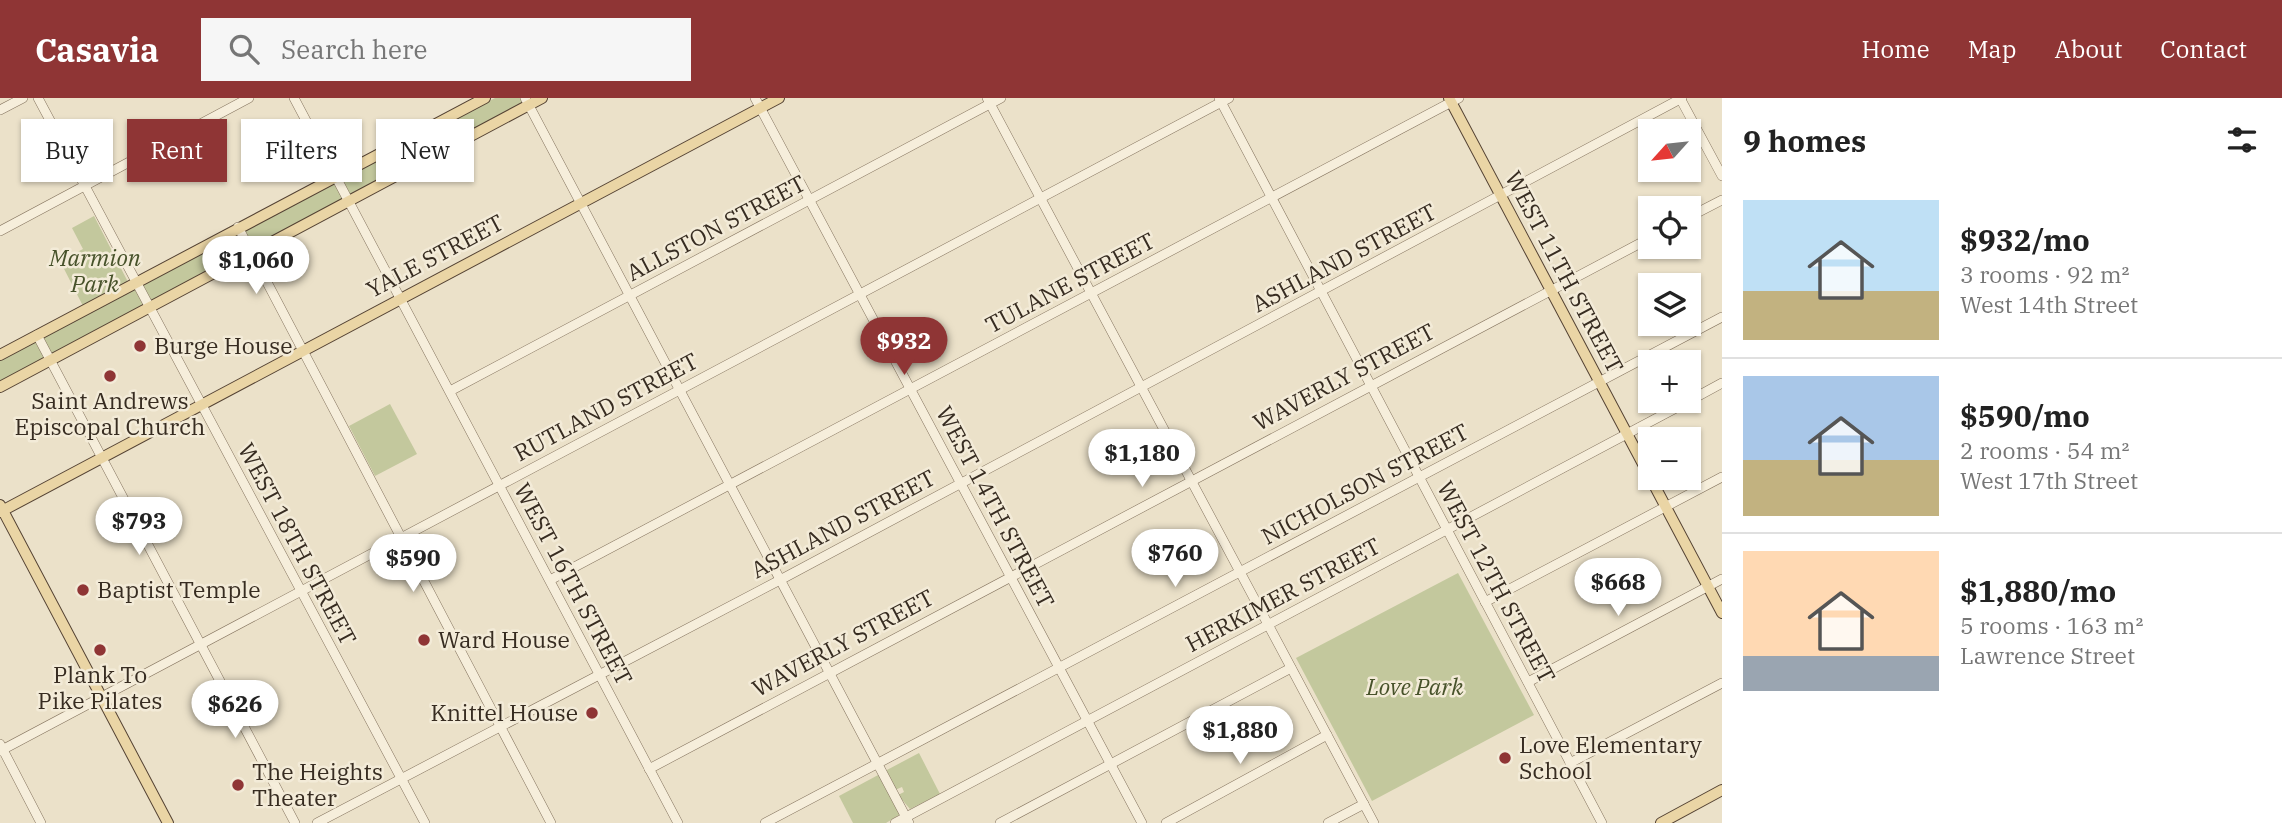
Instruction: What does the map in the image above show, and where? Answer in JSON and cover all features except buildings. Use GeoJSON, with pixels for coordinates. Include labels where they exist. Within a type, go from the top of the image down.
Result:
{"type":"FeatureCollection","features":[{"type":"Feature","properties":{"kind":"main road"},"geometry":{"type":"LineString","coordinates":[[362,162],[485,98]]}},
{"type":"Feature","properties":{"kind":"main road"},"geometry":{"type":"LineString","coordinates":[[0,387],[526,102],[542,98]]}},
{"type":"Feature","properties":{"kind":"main road","name":"YALE STREET"},"geometry":{"type":"LineString","coordinates":[[1,509],[581,202],[757,103],[779,98]]}},
{"type":"Feature","properties":{"kind":"main road","name":"WEST 11TH STREET"},"geometry":{"type":"LineString","coordinates":[[1453,99],[1501,196],[1722,613]]}},
{"type":"Feature","properties":{"kind":"main road"},"geometry":{"type":"LineString","coordinates":[[0,355],[325,182]]}},
{"type":"Feature","properties":{"kind":"main road"},"geometry":{"type":"LineString","coordinates":[[1,509],[168,823]]}},
{"type":"Feature","properties":{"kind":"main road"},"geometry":{"type":"LineString","coordinates":[[1661,823],[1722,790]]}},
{"type":"Feature","properties":{"kind":"street"},"geometry":{"type":"LineString","coordinates":[[0,110],[23,98]]}},
{"type":"Feature","properties":{"kind":"street","name":"WEST 18TH STREET"},"geometry":{"type":"LineString","coordinates":[[38,98],[425,823]]}},
{"type":"Feature","properties":{"kind":"street"},"geometry":{"type":"LineString","coordinates":[[0,231],[249,98]]}},
{"type":"Feature","properties":{"kind":"street","name":"WEST 16TH STREET"},"geometry":{"type":"LineString","coordinates":[[294,98],[305,119]]}},
{"type":"Feature","properties":{"kind":"street","name":"ALLSTON STREET"},"geometry":{"type":"LineString","coordinates":[[450,391],[808,201],[989,101],[1001,98]]}},
{"type":"Feature","properties":{"kind":"street"},"geometry":{"type":"LineString","coordinates":[[1681,98],[1722,176]]}},
{"type":"Feature","properties":{"kind":"street","name":"ASHLAND STREET"},"geometry":{"type":"LineString","coordinates":[[317,823],[780,580],[1681,98]]}},
{"type":"Feature","properties":{"kind":"street","name":"WEST 12TH STREET"},"geometry":{"type":"LineString","coordinates":[[1223,99],[1272,198],[1602,823]]}},
{"type":"Feature","properties":{"kind":"street","name":"RUTLAND STREET"},"geometry":{"type":"LineString","coordinates":[[1,748],[859,295],[1223,99]]}},
{"type":"Feature","properties":{"kind":"street","name":"TULANE STREET"},"geometry":{"type":"LineString","coordinates":[[550,580],[911,391],[1453,99]]}},
{"type":"Feature","properties":{"kind":"street"},"geometry":{"type":"LineString","coordinates":[[989,101],[1374,823]]}},
{"type":"Feature","properties":{"kind":"street"},"geometry":{"type":"LineString","coordinates":[[526,102],[908,820]]}},
{"type":"Feature","properties":{"kind":"street","name":"WEST 14TH STREET"},"geometry":{"type":"LineString","coordinates":[[757,103],[1142,823]]}},
{"type":"Feature","properties":{"kind":"street","name":"WEST 16TH STREET"},"geometry":{"type":"LineString","coordinates":[[339,182],[678,823]]}},
{"type":"Feature","properties":{"kind":"street"},"geometry":{"type":"LineString","coordinates":[[1701,211],[1722,200]]}},
{"type":"Feature","properties":{"kind":"street"},"geometry":{"type":"LineString","coordinates":[[238,228],[551,823]]}},
{"type":"Feature","properties":{"kind":"street","name":"WAVERLY STREET"},"geometry":{"type":"LineString","coordinates":[[649,769],[1638,244]]}},
{"type":"Feature","properties":{"kind":"street","name":"NICHOLSON STREET"},"geometry":{"type":"LineString","coordinates":[[765,823],[1722,317]]}},
{"type":"Feature","properties":{"kind":"street"},"geometry":{"type":"LineString","coordinates":[[37,335],[295,823]]}},
{"type":"Feature","properties":{"kind":"street","name":"HERKIMER STREET"},"geometry":{"type":"LineString","coordinates":[[1701,394],[1722,383]]}},
{"type":"Feature","properties":{"kind":"street","name":"HERKIMER STREET"},"geometry":{"type":"LineString","coordinates":[[895,823],[908,820],[1087,721],[1665,413]]}},
{"type":"Feature","properties":{"kind":"street"},"geometry":{"type":"LineString","coordinates":[[1485,602],[1722,477]]}},
{"type":"Feature","properties":{"kind":"street"},"geometry":{"type":"LineString","coordinates":[[1528,682],[1722,579]]}},
{"type":"Feature","properties":{"kind":"street"},"geometry":{"type":"LineString","coordinates":[[1000,823],[1291,668]]}},
{"type":"Feature","properties":{"kind":"street"},"geometry":{"type":"LineString","coordinates":[[1570,763],[1722,683]]}},
{"type":"Feature","properties":{"kind":"street"},"geometry":{"type":"LineString","coordinates":[[1166,823],[1327,735]]}},
{"type":"Feature","properties":{"kind":"street"},"geometry":{"type":"LineString","coordinates":[[1,748],[41,823]]}},
{"type":"Feature","properties":{"kind":"street"},"geometry":{"type":"LineString","coordinates":[[1328,823],[1364,804]]}},
{"type":"Feature","properties":{"kind":"green space"},"geometry":{"type":"Polygon","coordinates":[[[495,98],[533,98],[474,129],[474,119],[455,119],[495,98]]]}},
{"type":"Feature","properties":{"kind":"green space"},"geometry":{"type":"Polygon","coordinates":[[[376,161],[376,181],[0,381],[0,360],[336,182],[362,182],[362,168],[376,161]]]}},
{"type":"Feature","properties":{"kind":"green space","name":"Marmion Park"},"geometry":{"type":"Polygon","coordinates":[[[94,216],[128,282],[83,306],[60,261],[83,249],[72,228],[94,216]]]}},
{"type":"Feature","properties":{"kind":"green space"},"geometry":{"type":"Polygon","coordinates":[[[390,404],[417,454],[375,476],[349,426],[390,404]]]}},
{"type":"Feature","properties":{"kind":"green space","name":"Love Park"},"geometry":{"type":"Polygon","coordinates":[[[1458,573],[1534,715],[1372,801],[1296,658],[1458,573]]]}},
{"type":"Feature","properties":{"kind":"green space"},"geometry":{"type":"Polygon","coordinates":[[[919,753],[940,794],[910,809],[898,795],[904,792],[902,787],[895,790],[885,771],[919,753]]]}},
{"type":"Feature","properties":{"kind":"green space"},"geometry":{"type":"Polygon","coordinates":[[[880,774],[899,815],[886,823],[853,823],[839,796],[880,774]]]}},
{"type":"Feature","properties":{"kind":"place","name":"Burge House"},"geometry":{"type":"Point","coordinates":[140,346]}},
{"type":"Feature","properties":{"kind":"place","name":"Saint Andrews Episcopal Church"},"geometry":{"type":"Point","coordinates":[110,376]}},
{"type":"Feature","properties":{"kind":"place","name":"Baptist Temple"},"geometry":{"type":"Point","coordinates":[83,590]}},
{"type":"Feature","properties":{"kind":"place","name":"Ward House"},"geometry":{"type":"Point","coordinates":[424,640]}},
{"type":"Feature","properties":{"kind":"place","name":"Plank To Pike Pilates"},"geometry":{"type":"Point","coordinates":[100,650]}},
{"type":"Feature","properties":{"kind":"place","name":"Knittel House"},"geometry":{"type":"Point","coordinates":[592,713]}},
{"type":"Feature","properties":{"kind":"place","name":"Love Elementary School"},"geometry":{"type":"Point","coordinates":[1505,758]}},
{"type":"Feature","properties":{"kind":"place","name":"The Heights Theater"},"geometry":{"type":"Point","coordinates":[238,785]}}]}
